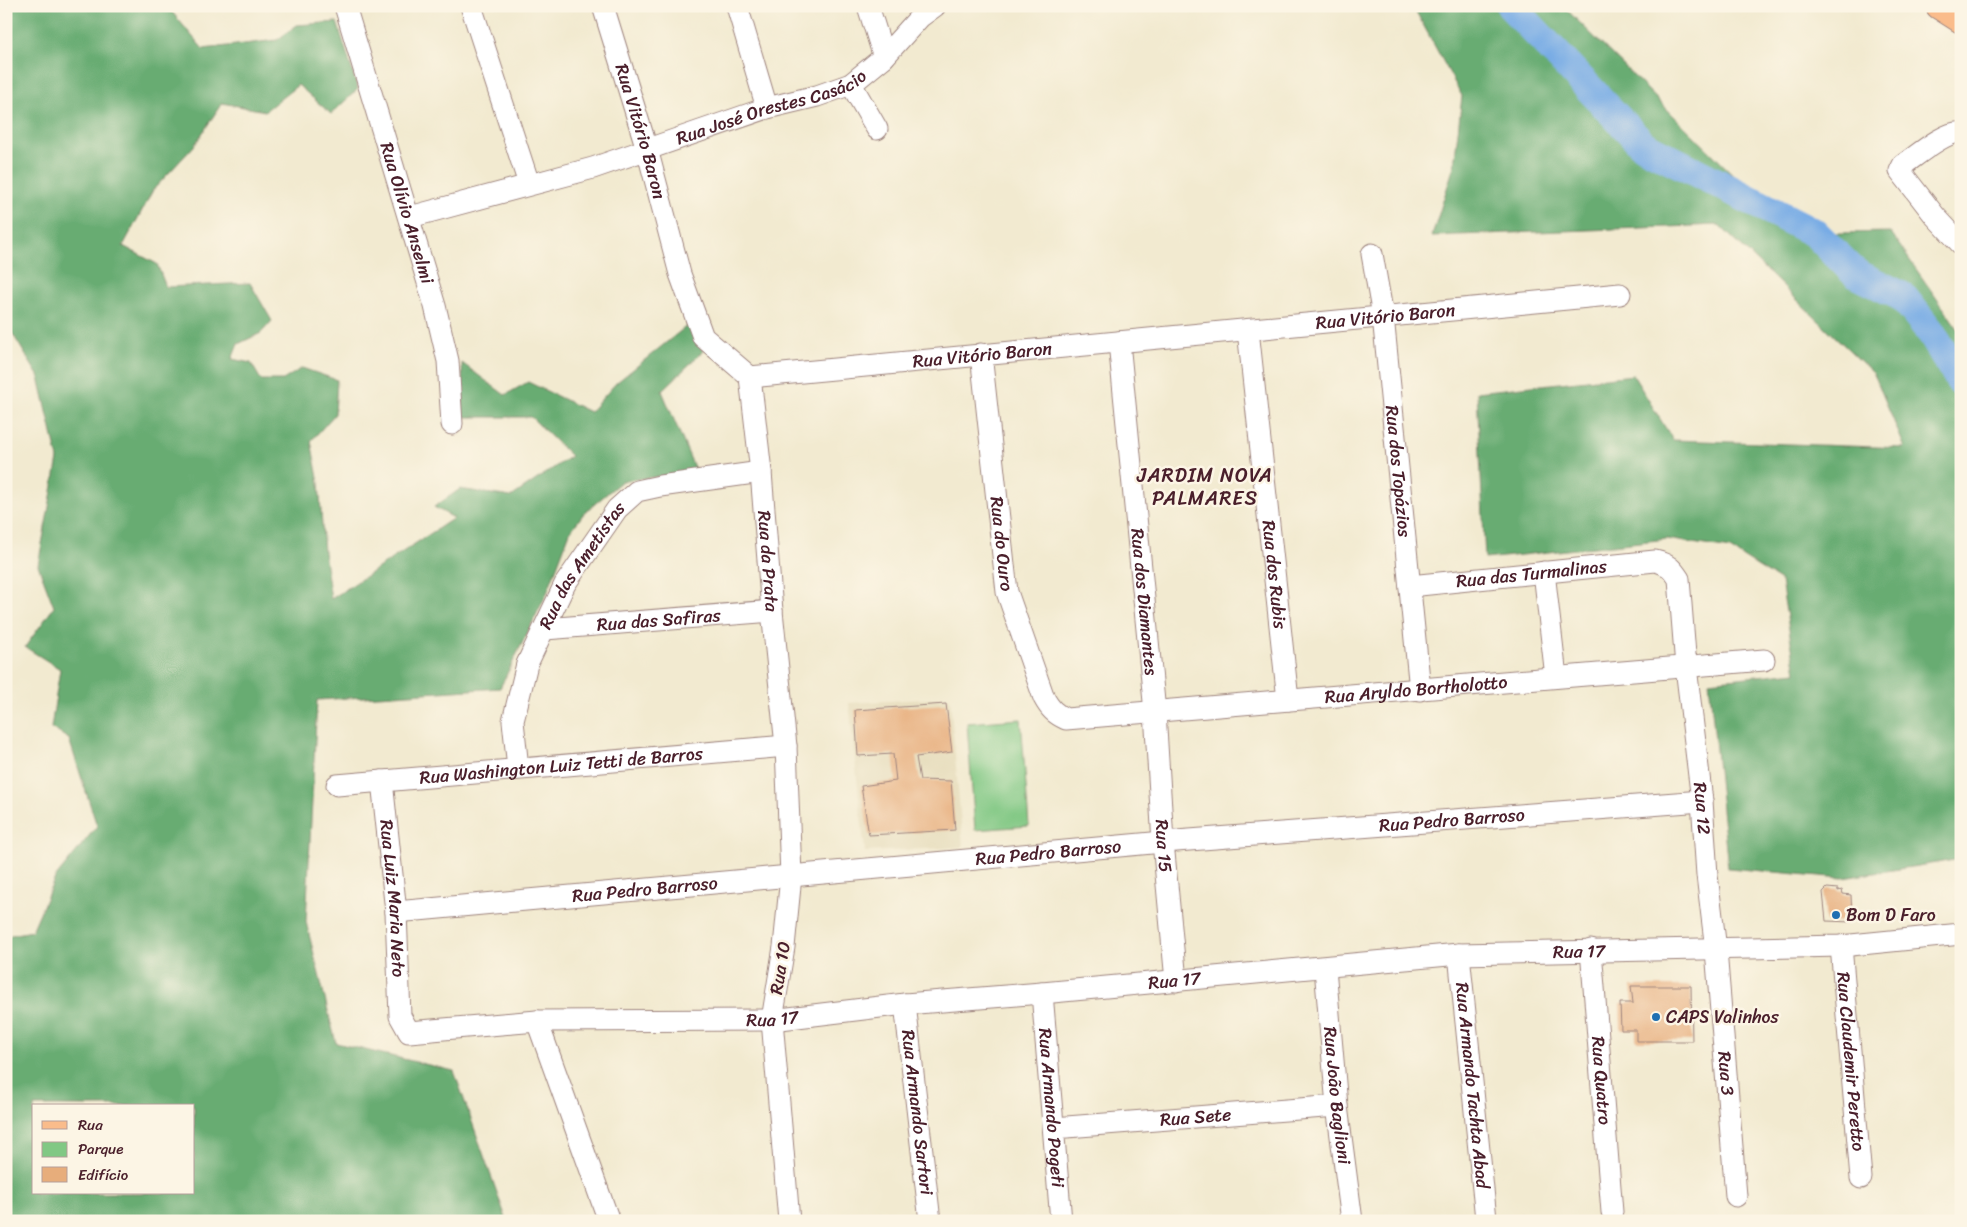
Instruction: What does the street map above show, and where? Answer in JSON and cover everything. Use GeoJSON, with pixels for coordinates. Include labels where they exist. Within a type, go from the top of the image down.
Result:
{"type":"FeatureCollection","features":[{"type":"Feature","properties":{"kind":"main road"},"geometry":{"type":"LineString","coordinates":[[1939,6],[1961,20]]}},
{"type":"Feature","properties":{"kind":"street","name":"Rua Olívio Anselmi"},"geometry":{"type":"LineString","coordinates":[[345,6],[410,217],[435,306],[448,361],[452,424]]}},
{"type":"Feature","properties":{"kind":"street"},"geometry":{"type":"LineString","coordinates":[[471,6],[528,184]]}},
{"type":"Feature","properties":{"kind":"street","name":"Rua Vitório Baron"},"geometry":{"type":"LineString","coordinates":[[603,6],[647,149],[680,274],[703,337],[750,377],[1620,294]]}},
{"type":"Feature","properties":{"kind":"street"},"geometry":{"type":"LineString","coordinates":[[737,6],[767,108]]}},
{"type":"Feature","properties":{"kind":"street"},"geometry":{"type":"LineString","coordinates":[[868,6],[884,57]]}},
{"type":"Feature","properties":{"kind":"street","name":"Rua José Orestes Casácio"},"geometry":{"type":"LineString","coordinates":[[410,217],[593,168],[767,108],[816,96],[851,84],[884,57],[920,17],[935,6]]}},
{"type":"Feature","properties":{"kind":"street"},"geometry":{"type":"LineString","coordinates":[[851,84],[877,129]]}},
{"type":"Feature","properties":{"kind":"street"},"geometry":{"type":"LineString","coordinates":[[1961,133],[1954,133],[1943,138],[1903,166],[1900,171],[1935,216],[1961,244]]}},
{"type":"Feature","properties":{"kind":"street","name":"Rua dos Topázios"},"geometry":{"type":"LineString","coordinates":[[1372,254],[1383,316],[1420,690]]}},
{"type":"Feature","properties":{"kind":"street","name":"Rua dos Rubis"},"geometry":{"type":"LineString","coordinates":[[1248,330],[1288,700]]}},
{"type":"Feature","properties":{"kind":"street","name":"Rua dos Diamantes"},"geometry":{"type":"LineString","coordinates":[[1119,342],[1155,712]]}},
{"type":"Feature","properties":{"kind":"street","name":"Rua do Ouro"},"geometry":{"type":"LineString","coordinates":[[981,354],[1007,592],[1044,698],[1051,709],[1066,718]]}},
{"type":"Feature","properties":{"kind":"street","name":"Rua da Prata"},"geometry":{"type":"LineString","coordinates":[[750,377],[761,472],[772,611],[786,746]]}},
{"type":"Feature","properties":{"kind":"street","name":"Rua das Ametistas"},"geometry":{"type":"LineString","coordinates":[[518,768],[513,721],[527,664],[565,584],[617,509],[637,491],[761,472]]}},
{"type":"Feature","properties":{"kind":"street","name":"Rua das Turmalinas"},"geometry":{"type":"LineString","coordinates":[[1410,586],[1655,561]]}},
{"type":"Feature","properties":{"kind":"street","name":"Rua 12"},"geometry":{"type":"LineString","coordinates":[[1655,561],[1672,567],[1679,579],[1686,667],[1702,801],[1707,875],[1716,950]]}},
{"type":"Feature","properties":{"kind":"street"},"geometry":{"type":"LineString","coordinates":[[1544,572],[1556,677]]}},
{"type":"Feature","properties":{"kind":"street","name":"Rua das Safiras"},"geometry":{"type":"LineString","coordinates":[[545,629],[772,611]]}},
{"type":"Feature","properties":{"kind":"street","name":"Rua Aryldo Bortholotto"},"geometry":{"type":"LineString","coordinates":[[1066,718],[1764,660]]}},
{"type":"Feature","properties":{"kind":"street","name":"Rua 15"},"geometry":{"type":"LineString","coordinates":[[1155,712],[1163,842],[1176,981]]}},
{"type":"Feature","properties":{"kind":"street","name":"Rua Washington Luiz Tetti de Barros"},"geometry":{"type":"LineString","coordinates":[[337,785],[786,746]]}},
{"type":"Feature","properties":{"kind":"street","name":"Rua 10"},"geometry":{"type":"LineString","coordinates":[[786,746],[791,876],[784,947],[772,1020],[789,1221]]}},
{"type":"Feature","properties":{"kind":"street","name":"Rua Luiz Maria Neto"},"geometry":{"type":"LineString","coordinates":[[382,781],[396,912],[400,1016]]}},
{"type":"Feature","properties":{"kind":"street","name":"Rua Pedro Barroso"},"geometry":{"type":"LineString","coordinates":[[396,912],[1163,842],[1702,801]]}},
{"type":"Feature","properties":{"kind":"street","name":"Rua 17"},"geometry":{"type":"LineString","coordinates":[[400,1016],[409,1032],[537,1021],[772,1020],[905,1004],[1325,968],[1459,954],[1841,946],[1961,934]]}},
{"type":"Feature","properties":{"kind":"street","name":"Rua Claudemir Peretto"},"geometry":{"type":"LineString","coordinates":[[1841,946],[1861,1178]]}},
{"type":"Feature","properties":{"kind":"street","name":"Rua Quatro"},"geometry":{"type":"LineString","coordinates":[[1591,950],[1612,1212]]}},
{"type":"Feature","properties":{"kind":"street","name":"Rua 3"},"geometry":{"type":"LineString","coordinates":[[1716,950],[1736,1196]]}},
{"type":"Feature","properties":{"kind":"street","name":"Rua Armando Tachta Abad"},"geometry":{"type":"LineString","coordinates":[[1459,954],[1486,1219]]}},
{"type":"Feature","properties":{"kind":"street","name":"Rua João Baglioni"},"geometry":{"type":"LineString","coordinates":[[1325,968],[1337,1106],[1352,1221]]}},
{"type":"Feature","properties":{"kind":"street","name":"Rua Armando Pogeti"},"geometry":{"type":"LineString","coordinates":[[1042,993],[1061,1221]]}},
{"type":"Feature","properties":{"kind":"street","name":"Rua Armando Sartori"},"geometry":{"type":"LineString","coordinates":[[905,1004],[930,1221]]}},
{"type":"Feature","properties":{"kind":"street"},"geometry":{"type":"LineString","coordinates":[[537,1021],[609,1221]]}},
{"type":"Feature","properties":{"kind":"street","name":"Rua Sete"},"geometry":{"type":"LineString","coordinates":[[1054,1128],[1337,1106]]}},
{"type":"Feature","properties":{"kind":"shaded area"},"geometry":{"type":"Polygon","coordinates":[[[950,698],[963,847],[865,852],[849,703],[950,698]]]}},
{"type":"Feature","properties":{"kind":"green space"},"geometry":{"type":"Polygon","coordinates":[[[6,6],[167,6],[203,49],[277,40],[297,25],[337,22],[358,89],[331,114],[298,85],[265,111],[222,103],[194,146],[153,190],[123,246],[157,264],[166,287],[250,283],[272,321],[261,333],[238,344],[232,359],[251,363],[261,380],[283,380],[302,368],[337,380],[335,414],[311,441],[319,483],[324,552],[331,599],[454,518],[434,507],[460,489],[511,497],[571,456],[531,417],[463,417],[462,363],[505,395],[528,382],[590,412],[616,383],[688,325],[703,351],[662,391],[696,472],[622,481],[584,513],[570,532],[547,593],[500,688],[317,700],[306,922],[336,1043],[454,1071],[507,1221],[6,1221],[6,936],[32,931],[55,878],[97,826],[69,739],[51,728],[60,669],[25,647],[54,607],[38,565],[58,459],[39,377],[6,323],[6,6]]]}},
{"type":"Feature","properties":{"kind":"green space"},"geometry":{"type":"Polygon","coordinates":[[[1413,6],[1563,6],[1793,234],[1890,232],[1961,333],[1961,859],[1843,878],[1728,868],[1709,681],[1796,672],[1781,581],[1730,549],[1667,539],[1485,559],[1477,392],[1633,375],[1673,440],[1905,448],[1874,374],[1719,225],[1432,236],[1454,166],[1462,96],[1413,6]]]}},
{"type":"Feature","properties":{"kind":"green space"},"geometry":{"type":"Polygon","coordinates":[[[1021,719],[1029,826],[975,830],[967,723],[1021,719]]]}},
{"type":"Feature","properties":{"kind":"building"},"geometry":{"type":"Polygon","coordinates":[[[946,704],[952,752],[916,757],[920,780],[951,781],[955,830],[869,835],[861,786],[896,781],[893,754],[858,756],[855,710],[946,704]]]}},
{"type":"Feature","properties":{"kind":"building"},"geometry":{"type":"Polygon","coordinates":[[[1827,888],[1838,889],[1838,891],[1842,890],[1843,894],[1851,895],[1852,922],[1826,921],[1823,892],[1827,888]]]}},
{"type":"Feature","properties":{"kind":"building","name":"CAPS Valinhos"},"geometry":{"type":"Polygon","coordinates":[[[1631,986],[1691,986],[1692,1041],[1636,1041],[1636,1030],[1621,1030],[1620,1003],[1633,1003],[1631,986]]]}},
{"type":"Feature","properties":{"kind":"waterway"},"geometry":{"type":"LineString","coordinates":[[1511,6],[1643,145],[1815,233],[1855,273],[1903,297],[1930,331],[1961,382]]}},
{"type":"Feature","properties":{"kind":"place","name":"Bom D Faro"},"geometry":{"type":"Point","coordinates":[1836,915]}},
{"type":"Feature","properties":{"kind":"place","name":"CAPS Valinhos"},"geometry":{"type":"Point","coordinates":[1656,1017]}},
{"type":"Feature","properties":{"kind":"district","name":"JARDIM NOVA PALMARES"},"geometry":{"type":"Point","coordinates":[1205,486]}}]}
